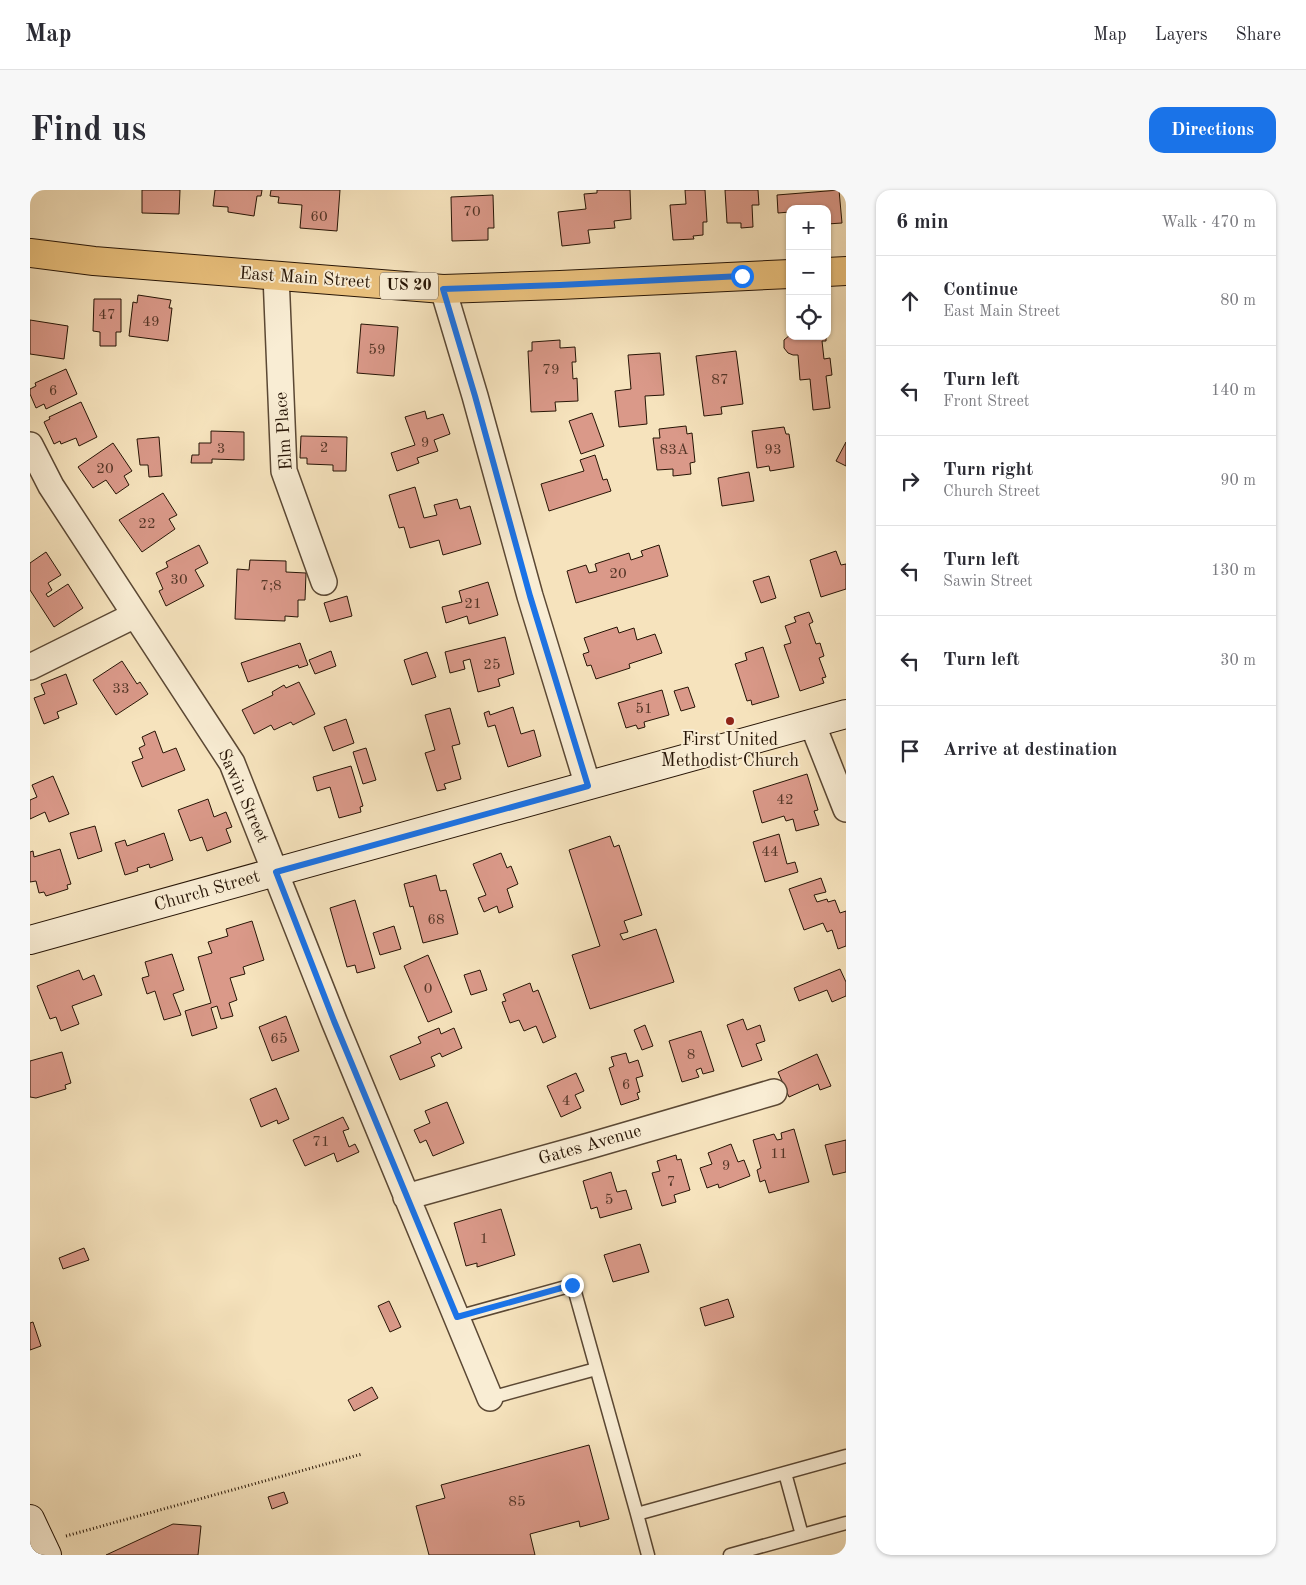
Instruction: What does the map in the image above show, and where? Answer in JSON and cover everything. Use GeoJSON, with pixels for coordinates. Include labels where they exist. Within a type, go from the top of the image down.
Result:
{"type":"FeatureCollection","features":[{"type":"Feature","properties":{"kind":"main road","name":"East Main Street"},"geometry":{"type":"LineString","coordinates":[[30,253],[94,262],[443,289],[786,274]]}},
{"type":"Feature","properties":{"kind":"main road"},"geometry":{"type":"LineString","coordinates":[[831,272],[846,271]]}},
{"type":"Feature","properties":{"kind":"street","name":"Elm Place"},"geometry":{"type":"LineString","coordinates":[[276,275],[284,471],[324,582]]}},
{"type":"Feature","properties":{"kind":"street"},"geometry":{"type":"LineString","coordinates":[[443,289],[475,396],[530,596],[588,786]]}},
{"type":"Feature","properties":{"kind":"street","name":"Sawin Street"},"geometry":{"type":"LineString","coordinates":[[30,445],[51,486],[232,763],[334,1021],[490,1398]]}},
{"type":"Feature","properties":{"kind":"street"},"geometry":{"type":"LineString","coordinates":[[30,667],[134,615]]}},
{"type":"Feature","properties":{"kind":"street","name":"Church Street"},"geometry":{"type":"LineString","coordinates":[[30,940],[846,714]]}},
{"type":"Feature","properties":{"kind":"street"},"geometry":{"type":"LineString","coordinates":[[812,723],[846,808]]}},
{"type":"Feature","properties":{"kind":"street","name":"Gates Avenue"},"geometry":{"type":"LineString","coordinates":[[406,1197],[774,1092]]}},
{"type":"Feature","properties":{"kind":"street"},"geometry":{"type":"LineString","coordinates":[[30,1519],[56,1546]]}},
{"type":"Feature","properties":{"kind":"lane"},"geometry":{"type":"LineString","coordinates":[[457,1317],[572,1285],[648,1555]]}},
{"type":"Feature","properties":{"kind":"lane"},"geometry":{"type":"LineString","coordinates":[[490,1398],[596,1369]]}},
{"type":"Feature","properties":{"kind":"lane"},"geometry":{"type":"LineString","coordinates":[[637,1514],[846,1456]]}},
{"type":"Feature","properties":{"kind":"lane"},"geometry":{"type":"LineString","coordinates":[[785,1473],[802,1535]]}},
{"type":"Feature","properties":{"kind":"lane"},"geometry":{"type":"LineString","coordinates":[[730,1555],[846,1523]]}},
{"type":"Feature","properties":{"kind":"path"},"geometry":{"type":"LineString","coordinates":[[56,1546],[362,1454]]}},
{"type":"Feature","properties":{"kind":"building"},"geometry":{"type":"Polygon","coordinates":[[[142,190],[180,190],[179,214],[142,213],[142,190]]]}},
{"type":"Feature","properties":{"kind":"building"},"geometry":{"type":"Polygon","coordinates":[[[215,190],[262,190],[261,196],[257,196],[254,216],[228,212],[228,207],[213,206],[215,190]]]}},
{"type":"Feature","properties":{"kind":"building"},"geometry":{"type":"Polygon","coordinates":[[[271,190],[340,190],[337,231],[300,228],[302,205],[278,203],[279,197],[270,196],[271,190]]]}},
{"type":"Feature","properties":{"kind":"building"},"geometry":{"type":"Polygon","coordinates":[[[597,190],[630,190],[631,219],[614,221],[615,228],[588,230],[590,243],[562,246],[558,212],[586,209],[584,194],[597,193],[597,190]]]}},
{"type":"Feature","properties":{"kind":"building"},"geometry":{"type":"Polygon","coordinates":[[[685,190],[705,190],[707,222],[703,222],[703,235],[693,236],[694,239],[673,240],[670,205],[686,204],[685,190]]]}},
{"type":"Feature","properties":{"kind":"building"},"geometry":{"type":"Polygon","coordinates":[[[725,190],[758,190],[759,205],[752,205],[753,227],[741,228],[741,223],[727,223],[725,190]]]}},
{"type":"Feature","properties":{"kind":"building"},"geometry":{"type":"Polygon","coordinates":[[[839,190],[842,223],[831,224],[831,205],[786,205],[786,212],[778,213],[777,195],[839,190]]]}},
{"type":"Feature","properties":{"kind":"building"},"geometry":{"type":"Polygon","coordinates":[[[493,195],[494,228],[488,228],[488,240],[452,241],[451,197],[493,195]]]}},
{"type":"Feature","properties":{"kind":"building"},"geometry":{"type":"Polygon","coordinates":[[[138,295],[171,300],[169,308],[172,308],[168,341],[129,336],[133,302],[137,303],[138,295]]]}},
{"type":"Feature","properties":{"kind":"building"},"geometry":{"type":"Polygon","coordinates":[[[94,299],[121,299],[121,332],[116,332],[116,346],[100,346],[100,332],[93,331],[94,299]]]}},
{"type":"Feature","properties":{"kind":"building"},"geometry":{"type":"Polygon","coordinates":[[[30,320],[68,326],[64,359],[30,354],[30,320]]]}},
{"type":"Feature","properties":{"kind":"building"},"geometry":{"type":"Polygon","coordinates":[[[361,324],[398,327],[394,376],[357,373],[361,324]]]}},
{"type":"Feature","properties":{"kind":"building"},"geometry":{"type":"Polygon","coordinates":[[[786,338],[786,340],[826,340],[822,341],[824,359],[830,358],[832,375],[826,376],[830,408],[813,410],[810,379],[800,380],[798,355],[788,353],[784,348],[784,340],[786,338]]]}},
{"type":"Feature","properties":{"kind":"building"},"geometry":{"type":"Polygon","coordinates":[[[560,340],[560,348],[575,347],[576,362],[572,362],[573,379],[577,378],[578,401],[555,402],[556,411],[531,412],[528,351],[532,351],[532,342],[560,340]]]}},
{"type":"Feature","properties":{"kind":"building"},"geometry":{"type":"Polygon","coordinates":[[[736,351],[743,404],[721,407],[722,414],[704,416],[696,356],[736,351]]]}},
{"type":"Feature","properties":{"kind":"building"},"geometry":{"type":"Polygon","coordinates":[[[660,353],[664,395],[645,396],[647,424],[619,427],[615,391],[631,389],[628,355],[660,353]]]}},
{"type":"Feature","properties":{"kind":"building"},"geometry":{"type":"Polygon","coordinates":[[[66,369],[77,394],[46,409],[44,404],[36,408],[30,394],[30,389],[36,386],[35,383],[66,369]]]}},
{"type":"Feature","properties":{"kind":"building"},"geometry":{"type":"Polygon","coordinates":[[[81,402],[97,437],[79,446],[76,438],[61,444],[60,441],[54,444],[44,422],[50,419],[49,417],[81,402]]]}},
{"type":"Feature","properties":{"kind":"building"},"geometry":{"type":"Polygon","coordinates":[[[425,411],[427,419],[443,414],[450,434],[434,440],[438,451],[417,458],[419,463],[397,471],[391,453],[415,445],[405,417],[425,411]]]}},
{"type":"Feature","properties":{"kind":"building"},"geometry":{"type":"Polygon","coordinates":[[[592,413],[604,446],[581,454],[569,421],[592,413]]]}},
{"type":"Feature","properties":{"kind":"building"},"geometry":{"type":"Polygon","coordinates":[[[686,426],[687,434],[692,433],[695,462],[690,463],[691,474],[673,476],[673,469],[657,470],[653,438],[660,438],[659,429],[686,426]]]}},
{"type":"Feature","properties":{"kind":"building"},"geometry":{"type":"Polygon","coordinates":[[[784,427],[786,434],[789,434],[794,467],[770,471],[769,466],[757,468],[752,431],[784,427]]]}},
{"type":"Feature","properties":{"kind":"building"},"geometry":{"type":"Polygon","coordinates":[[[211,431],[244,432],[244,460],[212,459],[212,463],[191,463],[192,455],[199,455],[199,443],[211,443],[211,431]]]}},
{"type":"Feature","properties":{"kind":"building"},"geometry":{"type":"Polygon","coordinates":[[[301,436],[347,437],[346,471],[333,471],[333,465],[307,464],[307,458],[300,458],[301,436]]]}},
{"type":"Feature","properties":{"kind":"building"},"geometry":{"type":"Polygon","coordinates":[[[159,437],[162,476],[149,477],[148,465],[140,465],[137,439],[159,437]]]}},
{"type":"Feature","properties":{"kind":"building"},"geometry":{"type":"Polygon","coordinates":[[[846,442],[846,466],[836,461],[846,442]]]}},
{"type":"Feature","properties":{"kind":"building"},"geometry":{"type":"Polygon","coordinates":[[[113,443],[132,471],[124,476],[129,485],[116,494],[106,480],[93,488],[78,467],[113,443]]]}},
{"type":"Feature","properties":{"kind":"building"},"geometry":{"type":"Polygon","coordinates":[[[595,455],[603,480],[607,479],[611,491],[549,511],[541,484],[584,471],[580,460],[595,455]]]}},
{"type":"Feature","properties":{"kind":"building"},"geometry":{"type":"Polygon","coordinates":[[[749,472],[754,501],[722,506],[718,478],[749,472]]]}},
{"type":"Feature","properties":{"kind":"building"},"geometry":{"type":"Polygon","coordinates":[[[415,487],[424,518],[437,515],[434,505],[457,499],[460,509],[470,506],[481,544],[443,555],[439,540],[410,548],[404,527],[399,528],[389,495],[415,487]]]}},
{"type":"Feature","properties":{"kind":"building"},"geometry":{"type":"Polygon","coordinates":[[[163,493],[177,515],[169,519],[175,529],[142,552],[119,520],[163,493]]]}},
{"type":"Feature","properties":{"kind":"building"},"geometry":{"type":"Polygon","coordinates":[[[199,545],[208,563],[195,570],[204,586],[166,606],[159,591],[163,589],[156,573],[168,567],[166,562],[199,545]]]}},
{"type":"Feature","properties":{"kind":"building"},"geometry":{"type":"Polygon","coordinates":[[[659,545],[668,576],[576,603],[567,571],[586,565],[589,573],[597,571],[595,564],[629,553],[631,560],[643,556],[641,551],[659,545]]]}},
{"type":"Feature","properties":{"kind":"building"},"geometry":{"type":"Polygon","coordinates":[[[836,551],[841,565],[846,564],[846,589],[821,597],[810,560],[836,551]]]}},
{"type":"Feature","properties":{"kind":"building"},"geometry":{"type":"Polygon","coordinates":[[[46,552],[61,575],[48,583],[52,590],[46,594],[48,597],[68,584],[83,608],[54,627],[30,590],[30,563],[46,552]]]}},
{"type":"Feature","properties":{"kind":"building"},"geometry":{"type":"Polygon","coordinates":[[[250,560],[286,561],[286,572],[306,573],[305,600],[298,600],[298,617],[285,616],[285,621],[235,619],[237,569],[249,570],[250,560]]]}},
{"type":"Feature","properties":{"kind":"building"},"geometry":{"type":"Polygon","coordinates":[[[769,576],[776,598],[761,603],[753,581],[769,576]]]}},
{"type":"Feature","properties":{"kind":"building"},"geometry":{"type":"Polygon","coordinates":[[[488,582],[498,615],[469,624],[467,616],[446,623],[442,607],[462,602],[459,591],[488,582]]]}},
{"type":"Feature","properties":{"kind":"building"},"geometry":{"type":"Polygon","coordinates":[[[347,596],[352,616],[330,622],[324,603],[347,596]]]}},
{"type":"Feature","properties":{"kind":"building"},"geometry":{"type":"Polygon","coordinates":[[[809,612],[813,622],[809,624],[816,644],[820,643],[824,656],[819,658],[826,677],[822,678],[824,683],[800,691],[784,645],[791,643],[785,626],[796,622],[794,617],[809,612]]]}},
{"type":"Feature","properties":{"kind":"building"},"geometry":{"type":"Polygon","coordinates":[[[617,627],[619,633],[634,628],[637,640],[655,634],[662,653],[629,664],[630,668],[596,679],[591,665],[587,666],[583,654],[589,652],[584,638],[617,627]]]}},
{"type":"Feature","properties":{"kind":"building"},"geometry":{"type":"Polygon","coordinates":[[[505,637],[514,674],[498,679],[500,686],[478,692],[470,659],[463,661],[465,669],[450,673],[445,652],[505,637]]]}},
{"type":"Feature","properties":{"kind":"building"},"geometry":{"type":"Polygon","coordinates":[[[300,643],[308,665],[299,668],[298,665],[248,682],[241,663],[300,643]]]}},
{"type":"Feature","properties":{"kind":"building"},"geometry":{"type":"Polygon","coordinates":[[[763,647],[779,697],[752,705],[751,700],[747,701],[735,664],[747,660],[745,653],[763,647]]]}},
{"type":"Feature","properties":{"kind":"building"},"geometry":{"type":"Polygon","coordinates":[[[331,651],[336,666],[315,674],[309,660],[331,651]]]}},
{"type":"Feature","properties":{"kind":"building"},"geometry":{"type":"Polygon","coordinates":[[[427,652],[436,677],[412,685],[404,660],[427,652]]]}},
{"type":"Feature","properties":{"kind":"building"},"geometry":{"type":"Polygon","coordinates":[[[122,661],[137,684],[140,682],[148,694],[116,715],[93,680],[122,661]]]}},
{"type":"Feature","properties":{"kind":"building"},"geometry":{"type":"Polygon","coordinates":[[[66,674],[77,704],[57,712],[59,718],[44,724],[34,698],[45,694],[41,684],[66,674]]]}},
{"type":"Feature","properties":{"kind":"building"},"geometry":{"type":"Polygon","coordinates":[[[299,682],[315,714],[293,725],[291,722],[274,730],[271,725],[254,734],[242,710],[273,695],[272,692],[284,685],[286,688],[299,682]]]}},
{"type":"Feature","properties":{"kind":"building"},"geometry":{"type":"Polygon","coordinates":[[[688,687],[695,707],[681,711],[674,691],[688,687]]]}},
{"type":"Feature","properties":{"kind":"building"},"geometry":{"type":"Polygon","coordinates":[[[662,690],[669,715],[644,722],[645,727],[638,729],[636,725],[626,728],[618,703],[662,690]]]}},
{"type":"Feature","properties":{"kind":"building"},"geometry":{"type":"Polygon","coordinates":[[[513,707],[521,734],[534,730],[541,756],[508,767],[495,725],[488,727],[484,713],[489,711],[490,715],[513,707]]]}},
{"type":"Feature","properties":{"kind":"building"},"geometry":{"type":"Polygon","coordinates":[[[450,708],[460,744],[452,746],[461,779],[444,784],[446,789],[437,791],[425,753],[435,750],[425,715],[450,708]]]}},
{"type":"Feature","properties":{"kind":"building"},"geometry":{"type":"Polygon","coordinates":[[[346,719],[354,743],[333,751],[324,727],[346,719]]]}},
{"type":"Feature","properties":{"kind":"building"},"geometry":{"type":"Polygon","coordinates":[[[155,731],[163,753],[176,748],[185,770],[142,787],[132,762],[143,758],[139,748],[145,745],[142,737],[155,731]]]}},
{"type":"Feature","properties":{"kind":"building"},"geometry":{"type":"Polygon","coordinates":[[[366,748],[376,780],[363,784],[353,752],[366,748]]]}},
{"type":"Feature","properties":{"kind":"building"},"geometry":{"type":"Polygon","coordinates":[[[351,766],[363,806],[360,807],[361,812],[339,818],[330,787],[317,791],[313,777],[351,766]]]}},
{"type":"Feature","properties":{"kind":"building"},"geometry":{"type":"Polygon","coordinates":[[[807,774],[818,810],[814,811],[819,825],[796,831],[793,819],[786,821],[784,816],[762,823],[753,791],[807,774]]]}},
{"type":"Feature","properties":{"kind":"building"},"geometry":{"type":"Polygon","coordinates":[[[53,776],[69,814],[49,822],[45,812],[30,819],[30,800],[37,797],[32,785],[53,776]]]}},
{"type":"Feature","properties":{"kind":"building"},"geometry":{"type":"Polygon","coordinates":[[[208,799],[214,817],[226,812],[232,827],[226,829],[231,842],[207,851],[202,837],[190,841],[178,810],[208,799]]]}},
{"type":"Feature","properties":{"kind":"building"},"geometry":{"type":"Polygon","coordinates":[[[95,826],[102,851],[78,859],[70,833],[95,826]]]}},
{"type":"Feature","properties":{"kind":"building"},"geometry":{"type":"Polygon","coordinates":[[[164,833],[173,860],[150,868],[149,864],[137,868],[138,871],[125,875],[115,843],[125,840],[127,846],[164,833]]]}},
{"type":"Feature","properties":{"kind":"building"},"geometry":{"type":"Polygon","coordinates":[[[779,834],[787,864],[795,862],[798,872],[765,882],[753,842],[779,834]]]}},
{"type":"Feature","properties":{"kind":"building"},"geometry":{"type":"Polygon","coordinates":[[[610,836],[614,847],[619,845],[642,915],[624,921],[628,932],[620,934],[623,940],[656,929],[674,982],[590,1009],[572,955],[600,946],[569,850],[610,836]]]}},
{"type":"Feature","properties":{"kind":"building"},"geometry":{"type":"Polygon","coordinates":[[[60,849],[71,884],[67,885],[68,889],[46,896],[44,892],[39,893],[36,881],[30,882],[30,852],[33,851],[34,857],[60,849]]]}},
{"type":"Feature","properties":{"kind":"building"},"geometry":{"type":"Polygon","coordinates":[[[501,853],[507,868],[511,866],[518,884],[507,889],[513,907],[499,913],[497,906],[484,912],[478,898],[486,895],[473,864],[501,853]]]}},
{"type":"Feature","properties":{"kind":"building"},"geometry":{"type":"Polygon","coordinates":[[[436,875],[440,891],[446,890],[458,934],[423,943],[413,906],[410,907],[404,884],[436,875]]]}},
{"type":"Feature","properties":{"kind":"building"},"geometry":{"type":"Polygon","coordinates":[[[821,878],[826,892],[814,895],[817,902],[827,899],[828,902],[835,900],[840,913],[846,911],[846,946],[838,949],[832,930],[827,932],[823,923],[804,930],[789,889],[821,878]]]}},
{"type":"Feature","properties":{"kind":"building"},"geometry":{"type":"Polygon","coordinates":[[[355,900],[375,968],[357,973],[355,965],[347,967],[330,908],[355,900]]]}},
{"type":"Feature","properties":{"kind":"building"},"geometry":{"type":"Polygon","coordinates":[[[252,921],[264,960],[243,967],[245,974],[230,978],[237,1000],[229,1003],[233,1016],[221,1019],[217,1006],[211,1008],[217,1028],[192,1036],[185,1011],[211,1003],[198,957],[212,953],[208,942],[228,936],[226,929],[252,921]]]}},
{"type":"Feature","properties":{"kind":"building"},"geometry":{"type":"Polygon","coordinates":[[[394,926],[401,949],[380,955],[373,933],[394,926]]]}},
{"type":"Feature","properties":{"kind":"building"},"geometry":{"type":"Polygon","coordinates":[[[172,954],[184,990],[173,994],[181,1015],[164,1020],[155,991],[147,994],[142,978],[149,976],[145,962],[172,954]]]}},
{"type":"Feature","properties":{"kind":"building"},"geometry":{"type":"Polygon","coordinates":[[[428,955],[452,1012],[428,1022],[404,966],[428,955]]]}},
{"type":"Feature","properties":{"kind":"building"},"geometry":{"type":"Polygon","coordinates":[[[840,969],[846,982],[846,996],[832,1002],[827,990],[799,1001],[794,988],[840,969]]]}},
{"type":"Feature","properties":{"kind":"building"},"geometry":{"type":"Polygon","coordinates":[[[79,970],[83,980],[94,975],[102,995],[72,1006],[79,1024],[61,1031],[56,1017],[50,1019],[37,986],[79,970]]]}},
{"type":"Feature","properties":{"kind":"building"},"geometry":{"type":"Polygon","coordinates":[[[480,970],[487,990],[471,995],[464,975],[480,970]]]}},
{"type":"Feature","properties":{"kind":"building"},"geometry":{"type":"Polygon","coordinates":[[[530,983],[533,992],[538,990],[556,1037],[543,1043],[536,1026],[524,1031],[519,1020],[510,1023],[502,1002],[506,1001],[503,994],[530,983]]]}},
{"type":"Feature","properties":{"kind":"building"},"geometry":{"type":"Polygon","coordinates":[[[286,1016],[299,1051],[272,1061],[259,1027],[286,1016]]]}},
{"type":"Feature","properties":{"kind":"building"},"geometry":{"type":"Polygon","coordinates":[[[743,1019],[747,1030],[760,1025],[765,1041],[756,1044],[762,1060],[742,1067],[727,1025],[743,1019]]]}},
{"type":"Feature","properties":{"kind":"building"},"geometry":{"type":"Polygon","coordinates":[[[645,1025],[653,1046],[642,1050],[634,1030],[645,1025]]]}},
{"type":"Feature","properties":{"kind":"building"},"geometry":{"type":"Polygon","coordinates":[[[439,1028],[441,1034],[454,1028],[462,1048],[442,1057],[440,1053],[431,1057],[435,1066],[400,1080],[390,1056],[421,1043],[418,1037],[439,1028]]]}},
{"type":"Feature","properties":{"kind":"building"},"geometry":{"type":"Polygon","coordinates":[[[701,1031],[714,1071],[703,1074],[701,1068],[696,1070],[699,1077],[682,1082],[669,1041],[701,1031]]]}},
{"type":"Feature","properties":{"kind":"building"},"geometry":{"type":"Polygon","coordinates":[[[62,1052],[71,1083],[65,1085],[66,1089],[36,1098],[30,1097],[30,1061],[62,1052]]]}},
{"type":"Feature","properties":{"kind":"building"},"geometry":{"type":"Polygon","coordinates":[[[626,1053],[629,1063],[638,1060],[643,1076],[636,1078],[640,1092],[637,1093],[639,1099],[621,1105],[609,1068],[614,1066],[611,1057],[626,1053]]]}},
{"type":"Feature","properties":{"kind":"building"},"geometry":{"type":"Polygon","coordinates":[[[817,1054],[831,1086],[820,1090],[818,1084],[789,1097],[778,1072],[817,1054]]]}},
{"type":"Feature","properties":{"kind":"building"},"geometry":{"type":"Polygon","coordinates":[[[576,1073],[584,1091],[575,1095],[581,1108],[561,1117],[547,1086],[576,1073]]]}},
{"type":"Feature","properties":{"kind":"building"},"geometry":{"type":"Polygon","coordinates":[[[276,1088],[289,1119],[278,1124],[277,1120],[261,1127],[250,1099],[276,1088]]]}},
{"type":"Feature","properties":{"kind":"building"},"geometry":{"type":"Polygon","coordinates":[[[447,1102],[464,1143],[433,1156],[426,1140],[420,1143],[414,1130],[430,1123],[425,1111],[447,1102]]]}},
{"type":"Feature","properties":{"kind":"building"},"geometry":{"type":"Polygon","coordinates":[[[343,1117],[349,1129],[343,1131],[349,1147],[355,1144],[359,1152],[337,1162],[334,1153],[305,1166],[293,1140],[343,1117]]]}},
{"type":"Feature","properties":{"kind":"building"},"geometry":{"type":"Polygon","coordinates":[[[794,1129],[809,1182],[769,1193],[765,1180],[760,1182],[757,1170],[761,1168],[753,1140],[774,1134],[777,1140],[782,1139],[781,1133],[794,1129]]]}},
{"type":"Feature","properties":{"kind":"building"},"geometry":{"type":"Polygon","coordinates":[[[846,1140],[846,1172],[833,1175],[825,1145],[846,1140]]]}},
{"type":"Feature","properties":{"kind":"building"},"geometry":{"type":"Polygon","coordinates":[[[731,1144],[738,1162],[744,1160],[750,1176],[719,1188],[718,1184],[707,1188],[700,1168],[712,1164],[708,1153],[731,1144]]]}},
{"type":"Feature","properties":{"kind":"building"},"geometry":{"type":"Polygon","coordinates":[[[676,1155],[677,1160],[681,1159],[690,1190],[674,1195],[676,1202],[662,1206],[652,1173],[660,1171],[657,1161],[676,1155]]]}},
{"type":"Feature","properties":{"kind":"building"},"geometry":{"type":"Polygon","coordinates":[[[611,1172],[617,1192],[626,1190],[632,1209],[600,1218],[597,1207],[591,1209],[583,1181],[611,1172]]]}},
{"type":"Feature","properties":{"kind":"building"},"geometry":{"type":"Polygon","coordinates":[[[501,1209],[515,1255],[477,1267],[477,1263],[466,1266],[454,1223],[501,1209]]]}},
{"type":"Feature","properties":{"kind":"building"},"geometry":{"type":"Polygon","coordinates":[[[640,1244],[649,1272],[613,1282],[604,1255],[640,1244]]]}},
{"type":"Feature","properties":{"kind":"building"},"geometry":{"type":"Polygon","coordinates":[[[84,1248],[89,1260],[63,1269],[59,1258],[84,1248]]]}},
{"type":"Feature","properties":{"kind":"building"},"geometry":{"type":"Polygon","coordinates":[[[728,1299],[734,1317],[705,1326],[700,1308],[728,1299]]]}},
{"type":"Feature","properties":{"kind":"building"},"geometry":{"type":"Polygon","coordinates":[[[389,1301],[401,1327],[390,1332],[378,1306],[389,1301]]]}},
{"type":"Feature","properties":{"kind":"building"},"geometry":{"type":"Polygon","coordinates":[[[33,1322],[41,1346],[30,1350],[30,1323],[33,1322]]]}},
{"type":"Feature","properties":{"kind":"building"},"geometry":{"type":"Polygon","coordinates":[[[372,1387],[378,1398],[354,1411],[348,1400],[372,1387]]]}},
{"type":"Feature","properties":{"kind":"building"},"geometry":{"type":"Polygon","coordinates":[[[589,1445],[609,1519],[580,1527],[579,1521],[530,1534],[535,1555],[429,1555],[416,1506],[445,1498],[441,1485],[589,1445]]]}},
{"type":"Feature","properties":{"kind":"building"},"geometry":{"type":"Polygon","coordinates":[[[284,1492],[288,1503],[272,1509],[268,1497],[284,1492]]]}},
{"type":"Feature","properties":{"kind":"building"},"geometry":{"type":"Polygon","coordinates":[[[173,1524],[201,1526],[198,1555],[106,1555],[173,1524]]]}},
{"type":"Feature","properties":{"kind":"place","name":"First United Methodist Church"},"geometry":{"type":"Point","coordinates":[730,721]}},
{"type":"Feature","properties":{"kind":"route"},"geometry":{"type":"LineString","coordinates":[[572,1285],[457,1317],[334,1021],[276,872],[588,786],[530,596],[475,396],[443,289],[742,276]]}}]}
